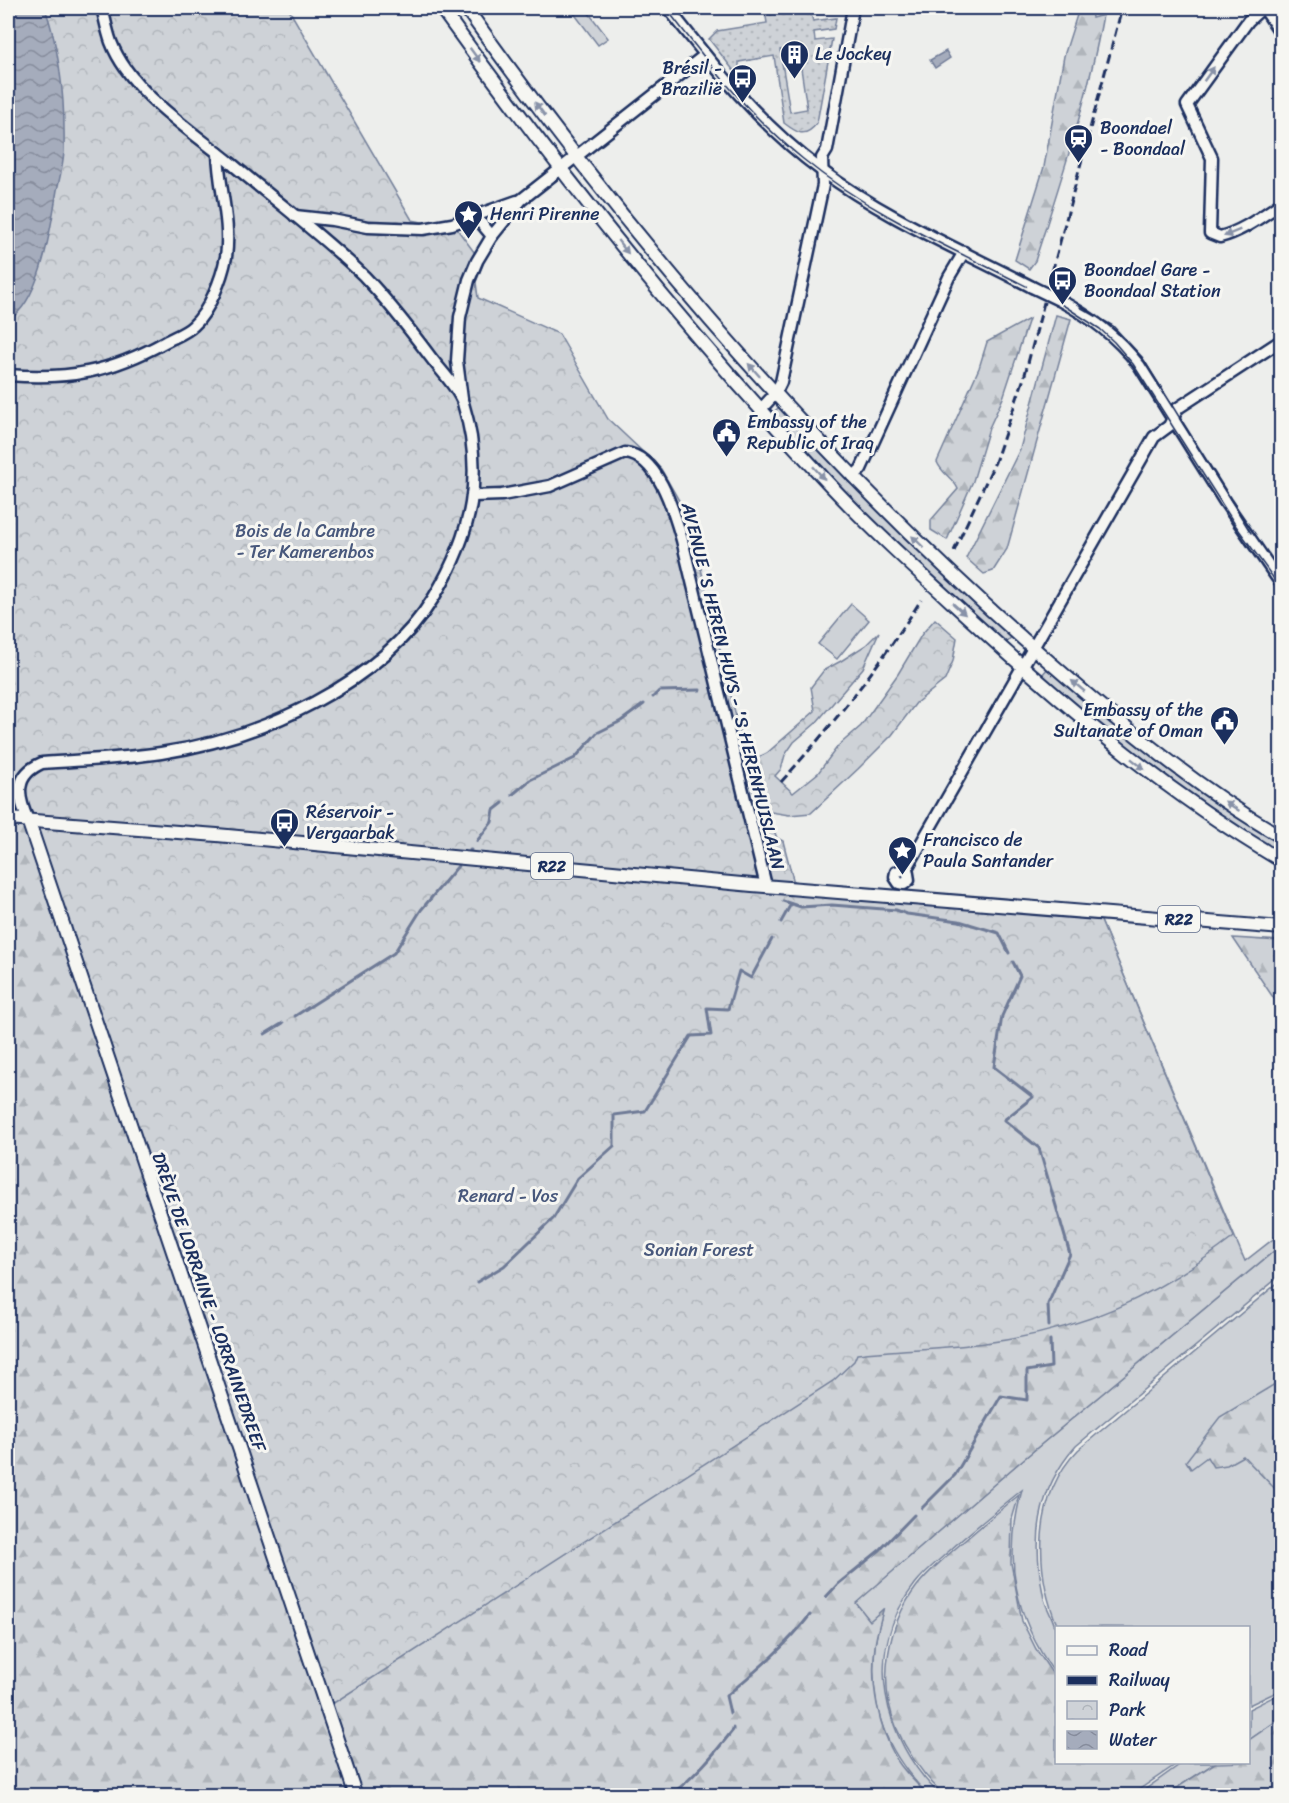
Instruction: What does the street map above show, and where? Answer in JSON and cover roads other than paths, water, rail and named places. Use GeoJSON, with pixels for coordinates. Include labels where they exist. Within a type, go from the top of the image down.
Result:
{"type":"FeatureCollection","features":[{"type":"Feature","properties":{"kind":"main road"},"geometry":{"type":"LineString","coordinates":[[441,8],[559,169],[664,298],[832,487],[880,534],[1088,724],[1206,814],[1281,861]]}},
{"type":"Feature","properties":{"kind":"main road"},"geometry":{"type":"LineString","coordinates":[[466,8],[576,156],[678,282],[776,394],[853,477],[928,552],[1033,648],[1118,720],[1202,787],[1281,837]]}},
{"type":"Feature","properties":{"kind":"main road","name":"R22"},"geometry":{"type":"LineString","coordinates":[[8,819],[1281,928]]}},
{"type":"Feature","properties":{"kind":"main road","name":"DRÈVE DE LORRAINE - LORRAINEDREEF"},"geometry":{"type":"LineString","coordinates":[[28,820],[356,1796]]}},
{"type":"Feature","properties":{"kind":"street"},"geometry":{"type":"LineString","coordinates":[[102,8],[112,44],[125,68],[154,100],[364,276],[400,317],[462,400]]}},
{"type":"Feature","properties":{"kind":"street"},"geometry":{"type":"LineString","coordinates":[[668,8],[759,118],[822,171],[880,208],[1059,300],[1106,330],[1122,344],[1139,364],[1281,585]]}},
{"type":"Feature","properties":{"kind":"street"},"geometry":{"type":"LineString","coordinates":[[761,409],[776,394],[781,382],[823,185],[822,158],[826,150],[853,8]]}},
{"type":"Feature","properties":{"kind":"street"},"geometry":{"type":"LineString","coordinates":[[1281,35],[1263,8],[1248,21],[1187,105],[1212,158],[1210,233],[1220,237],[1244,228],[1281,203]]}},
{"type":"Feature","properties":{"kind":"street"},"geometry":{"type":"LineString","coordinates":[[19,794],[21,783],[27,773],[42,763],[161,753],[197,746],[251,730],[295,712],[331,693],[374,663],[427,609],[460,547],[470,517],[475,473],[457,361],[460,317],[469,280],[477,261],[492,236],[521,200],[705,55]]}},
{"type":"Feature","properties":{"kind":"street"},"geometry":{"type":"LineString","coordinates":[[8,375],[40,378],[74,375],[108,368],[141,355],[193,326],[214,297],[225,258],[228,225],[218,153]]}},
{"type":"Feature","properties":{"kind":"street"},"geometry":{"type":"LineString","coordinates":[[295,216],[368,227],[423,229],[476,217],[521,200]]}},
{"type":"Feature","properties":{"kind":"street"},"geometry":{"type":"LineString","coordinates":[[476,217],[492,236]]}},
{"type":"Feature","properties":{"kind":"street"},"geometry":{"type":"LineString","coordinates":[[853,477],[863,465],[949,277],[964,252]]}},
{"type":"Feature","properties":{"kind":"street"},"geometry":{"type":"LineString","coordinates":[[907,868],[1154,437],[1170,426],[1178,408],[1281,340]]}},
{"type":"Feature","properties":{"kind":"street","name":"AVENUE 'S HEREN HUYS - 'S HERENHUISLAAN"},"geometry":{"type":"LineString","coordinates":[[473,496],[502,495],[550,486],[606,459],[625,453],[632,453],[647,465],[663,486],[672,506],[682,540],[766,885]]}},
{"type":"Feature","properties":{"kind":"street"},"geometry":{"type":"LineString","coordinates":[[8,783],[19,794],[28,820]]}},
{"type":"Feature","properties":{"kind":"water"},"geometry":{"type":"Polygon","coordinates":[[[8,8],[45,8],[58,59],[64,154],[43,262],[29,297],[19,311],[8,320],[8,8]]]}},
{"type":"Feature","properties":{"kind":"water"},"geometry":{"type":"Polygon","coordinates":[[[946,51],[950,58],[935,68],[930,60],[946,51]]]}},
{"type":"Feature","properties":{"kind":"waterway"},"geometry":{"type":"LineString","coordinates":[[653,697],[659,691],[700,690]]}},
{"type":"Feature","properties":{"kind":"waterway"},"geometry":{"type":"LineString","coordinates":[[512,795],[530,780],[575,758],[597,733],[621,721],[644,704]]}},
{"type":"Feature","properties":{"kind":"waterway"},"geometry":{"type":"LineString","coordinates":[[477,841],[492,822],[494,810],[503,803]]}},
{"type":"Feature","properties":{"kind":"waterway"},"geometry":{"type":"LineString","coordinates":[[295,1016],[394,953],[421,910],[458,866]]}},
{"type":"Feature","properties":{"kind":"waterway"},"geometry":{"type":"LineString","coordinates":[[783,901],[801,907],[832,905],[896,910],[907,914],[959,921],[999,933],[1009,953]]}},
{"type":"Feature","properties":{"kind":"waterway"},"geometry":{"type":"LineString","coordinates":[[781,922],[791,904]]}},
{"type":"Feature","properties":{"kind":"waterway"},"geometry":{"type":"LineString","coordinates":[[477,1282],[504,1266],[553,1219],[578,1178],[614,1146],[614,1115],[645,1111],[691,1036],[711,1035],[707,1008],[728,1009],[739,971],[751,978],[772,939]]}},
{"type":"Feature","properties":{"kind":"waterway"},"geometry":{"type":"LineString","coordinates":[[1013,962],[1020,976],[1002,1016],[994,1067],[1033,1097],[1004,1120],[1039,1148],[1070,1254],[1048,1304],[1049,1326]]}},
{"type":"Feature","properties":{"kind":"waterway"},"geometry":{"type":"LineString","coordinates":[[265,1034],[283,1023]]}},
{"type":"Feature","properties":{"kind":"waterway"},"geometry":{"type":"LineString","coordinates":[[922,1508],[955,1475],[1001,1396],[1027,1400],[1027,1371],[1051,1367],[1050,1340]]}},
{"type":"Feature","properties":{"kind":"waterway"},"geometry":{"type":"LineString","coordinates":[[826,1597],[838,1584],[880,1550],[914,1515]]}},
{"type":"Feature","properties":{"kind":"waterway"},"geometry":{"type":"LineString","coordinates":[[730,1713],[726,1696],[781,1647],[810,1615]]}},
{"type":"Feature","properties":{"kind":"waterway"},"geometry":{"type":"LineString","coordinates":[[669,1796],[703,1765],[733,1728]]}},
{"type":"Feature","properties":{"kind":"tram line"},"geometry":{"type":"LineString","coordinates":[[666,8],[747,107],[783,142],[833,182],[931,239],[1066,307],[1100,329],[1114,342],[1133,364],[1236,526],[1282,590]]}},
{"type":"Feature","properties":{"kind":"tram line"},"geometry":{"type":"LineString","coordinates":[[1080,307],[1113,326],[1142,357],[1251,533]]}},
{"type":"Feature","properties":{"kind":"railway"},"geometry":{"type":"LineString","coordinates":[[954,551],[995,462],[1024,378],[1122,8]]}},
{"type":"Feature","properties":{"kind":"railway"},"geometry":{"type":"LineString","coordinates":[[781,782],[855,694],[921,600]]}},
{"type":"Feature","properties":{"kind":"place","name":"Le Jockey"},"geometry":{"type":"Point","coordinates":[794,80]}},
{"type":"Feature","properties":{"kind":"place","name":"Brésil - Brazilië"},"geometry":{"type":"Point","coordinates":[743,104]}},
{"type":"Feature","properties":{"kind":"place","name":"Boondael - Boondaal"},"geometry":{"type":"Point","coordinates":[1079,164]}},
{"type":"Feature","properties":{"kind":"place","name":"Henri Pirenne"},"geometry":{"type":"Point","coordinates":[469,240]}},
{"type":"Feature","properties":{"kind":"place","name":"Boondael Gare - Boondaal Station"},"geometry":{"type":"Point","coordinates":[1063,306]}},
{"type":"Feature","properties":{"kind":"place","name":"Embassy of the Republic of Iraq"},"geometry":{"type":"Point","coordinates":[726,458]}},
{"type":"Feature","properties":{"kind":"place","name":"Embassy of the Sultanate of Oman"},"geometry":{"type":"Point","coordinates":[1224,746]}},
{"type":"Feature","properties":{"kind":"place","name":"Réservoir - Vergaarbak"},"geometry":{"type":"Point","coordinates":[285,848]}},
{"type":"Feature","properties":{"kind":"place","name":"Francisco de Paula Santander"},"geometry":{"type":"Point","coordinates":[902,876]}},
{"type":"Feature","properties":{"kind":"park label","name":"Bois de la Cambre - Ter Kamerenbos"},"geometry":{"type":"Point","coordinates":[305,541]}},
{"type":"Feature","properties":{"kind":"park label","name":"Renard - Vos"},"geometry":{"type":"Point","coordinates":[508,1196]}},
{"type":"Feature","properties":{"kind":"park label","name":"Sonian Forest"},"geometry":{"type":"Point","coordinates":[699,1250]}}]}
